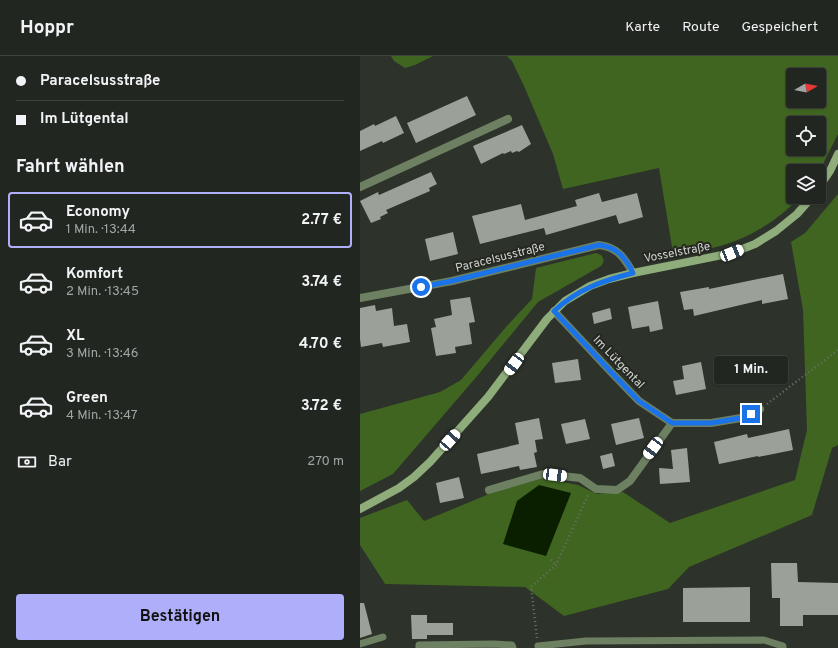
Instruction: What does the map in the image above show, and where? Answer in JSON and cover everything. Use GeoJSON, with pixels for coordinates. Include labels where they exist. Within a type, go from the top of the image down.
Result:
{"type":"FeatureCollection","features":[{"type":"Feature","properties":{"kind":"street"},"geometry":{"type":"LineString","coordinates":[[360,186],[508,120]]}},
{"type":"Feature","properties":{"kind":"street"},"geometry":{"type":"LineString","coordinates":[[826,177],[838,154]]}},
{"type":"Feature","properties":{"kind":"street","name":"Vosselstraße"},"geometry":{"type":"LineString","coordinates":[[360,509],[399,488],[414,477],[430,462],[488,397],[547,319],[565,301],[590,286],[609,279],[732,253],[755,244],[776,231],[797,214],[806,204]]}},
{"type":"Feature","properties":{"kind":"street","name":"Paracelsusstraße"},"geometry":{"type":"LineString","coordinates":[[360,298],[452,281],[599,245],[610,246],[627,261],[633,273]]}},
{"type":"Feature","properties":{"kind":"street","name":"Im Lütgental"},"geometry":{"type":"LineString","coordinates":[[554,311],[639,401],[672,423]]}},
{"type":"Feature","properties":{"kind":"street"},"geometry":{"type":"LineString","coordinates":[[489,490],[543,474],[580,478],[596,489],[617,490],[630,481],[672,423],[711,423],[741,418],[760,409]]}},
{"type":"Feature","properties":{"kind":"lane"},"geometry":{"type":"LineString","coordinates":[[360,644],[383,637]]}},
{"type":"Feature","properties":{"kind":"lane"},"geometry":{"type":"LineString","coordinates":[[538,646],[586,641],[764,640],[783,646],[783,648]]}},
{"type":"Feature","properties":{"kind":"lane"},"geometry":{"type":"LineString","coordinates":[[419,648],[419,645],[494,644],[512,645],[513,648]]}},
{"type":"Feature","properties":{"kind":"path"},"geometry":{"type":"LineString","coordinates":[[760,409],[838,350]]}},
{"type":"Feature","properties":{"kind":"path"},"geometry":{"type":"LineString","coordinates":[[538,646],[531,587],[556,565],[586,497],[596,489]]}},
{"type":"Feature","properties":{"kind":"path"},"geometry":{"type":"LineString","coordinates":[[551,560],[556,565]]}},
{"type":"Feature","properties":{"kind":"green space"},"geometry":{"type":"Polygon","coordinates":[[[391,56],[433,56],[405,68],[394,61],[391,56]]]}},
{"type":"Feature","properties":{"kind":"green space"},"geometry":{"type":"Polygon","coordinates":[[[507,56],[838,56],[838,134],[823,164],[786,164],[786,204],[793,204],[782,214],[762,228],[728,244],[705,249],[673,253],[659,168],[563,189],[553,154],[512,61],[507,56]]]}},
{"type":"Feature","properties":{"kind":"green space"},"geometry":{"type":"Polygon","coordinates":[[[838,194],[838,445],[832,448],[812,515],[689,567],[668,589],[564,616],[525,587],[385,584],[360,545],[360,518],[407,500],[424,521],[489,494],[542,478],[578,485],[597,494],[623,492],[670,523],[795,480],[807,430],[803,310],[791,242],[805,233],[838,194]]]}},
{"type":"Feature","properties":{"kind":"green space"},"geometry":{"type":"Polygon","coordinates":[[[596,253],[601,255],[604,260],[601,266],[538,302],[393,474],[360,491],[360,414],[440,392],[461,380],[532,299],[536,268],[596,253]]]}},
{"type":"Feature","properties":{"kind":"shaded area"},"geometry":{"type":"Polygon","coordinates":[[[539,485],[571,493],[546,556],[503,544],[517,501],[539,485]]]}},
{"type":"Feature","properties":{"kind":"building"},"geometry":{"type":"Polygon","coordinates":[[[467,96],[476,115],[416,143],[407,123],[467,96]]]}},
{"type":"Feature","properties":{"kind":"building"},"geometry":{"type":"Polygon","coordinates":[[[396,116],[404,133],[383,143],[382,141],[360,151],[360,131],[396,116]]]}},
{"type":"Feature","properties":{"kind":"building"},"geometry":{"type":"Polygon","coordinates":[[[522,125],[531,144],[519,152],[517,151],[512,153],[511,151],[504,154],[503,153],[481,164],[473,146],[522,125]]]}},
{"type":"Feature","properties":{"kind":"building"},"geometry":{"type":"Polygon","coordinates":[[[431,172],[437,184],[429,188],[430,191],[386,210],[388,213],[380,217],[381,219],[371,223],[360,201],[378,192],[379,195],[431,172]]]}},
{"type":"Feature","properties":{"kind":"building"},"geometry":{"type":"Polygon","coordinates":[[[599,193],[602,202],[637,193],[643,217],[619,224],[616,215],[546,235],[544,228],[480,244],[472,216],[521,204],[525,220],[577,206],[575,200],[599,193]]]}},
{"type":"Feature","properties":{"kind":"building"},"geometry":{"type":"Polygon","coordinates":[[[453,232],[458,254],[430,261],[425,239],[453,232]]]}},
{"type":"Feature","properties":{"kind":"building"},"geometry":{"type":"Polygon","coordinates":[[[783,274],[788,299],[762,304],[762,300],[694,316],[693,309],[684,310],[680,292],[709,287],[709,289],[783,274]]]}},
{"type":"Feature","properties":{"kind":"building"},"geometry":{"type":"Polygon","coordinates":[[[470,297],[475,322],[469,323],[472,344],[455,347],[456,353],[436,356],[431,328],[436,327],[434,319],[452,315],[450,300],[470,297]]]}},
{"type":"Feature","properties":{"kind":"building"},"geometry":{"type":"Polygon","coordinates":[[[658,301],[663,329],[650,332],[649,326],[632,329],[628,307],[658,301]]]}},
{"type":"Feature","properties":{"kind":"building"},"geometry":{"type":"Polygon","coordinates":[[[375,305],[376,311],[392,308],[394,326],[407,324],[410,342],[383,347],[382,343],[361,347],[360,308],[375,305]]]}},
{"type":"Feature","properties":{"kind":"building"},"geometry":{"type":"Polygon","coordinates":[[[610,308],[612,319],[594,324],[592,313],[610,308]]]}},
{"type":"Feature","properties":{"kind":"building"},"geometry":{"type":"Polygon","coordinates":[[[578,359],[581,380],[555,383],[552,363],[578,359]]]}},
{"type":"Feature","properties":{"kind":"building"},"geometry":{"type":"Polygon","coordinates":[[[761,359],[763,380],[733,383],[731,363],[761,359]]]}},
{"type":"Feature","properties":{"kind":"building"},"geometry":{"type":"Polygon","coordinates":[[[701,362],[706,389],[676,395],[673,381],[684,379],[682,366],[701,362]]]}},
{"type":"Feature","properties":{"kind":"building"},"geometry":{"type":"Polygon","coordinates":[[[539,418],[543,439],[535,440],[537,452],[534,453],[537,467],[520,470],[519,466],[481,474],[477,454],[519,444],[515,423],[539,418]]]}},
{"type":"Feature","properties":{"kind":"building"},"geometry":{"type":"Polygon","coordinates":[[[639,418],[644,438],[616,445],[611,424],[639,418]]]}},
{"type":"Feature","properties":{"kind":"building"},"geometry":{"type":"Polygon","coordinates":[[[585,419],[590,439],[566,444],[561,424],[585,419]]]}},
{"type":"Feature","properties":{"kind":"building"},"geometry":{"type":"Polygon","coordinates":[[[789,429],[793,450],[719,464],[714,442],[747,434],[748,438],[789,429]]]}},
{"type":"Feature","properties":{"kind":"building"},"geometry":{"type":"Polygon","coordinates":[[[687,448],[690,482],[660,484],[659,468],[673,469],[671,450],[687,448]]]}},
{"type":"Feature","properties":{"kind":"building"},"geometry":{"type":"Polygon","coordinates":[[[612,453],[615,466],[603,469],[600,456],[612,453]]]}},
{"type":"Feature","properties":{"kind":"building"},"geometry":{"type":"Polygon","coordinates":[[[459,477],[464,498],[440,503],[436,483],[459,477]]]}},
{"type":"Feature","properties":{"kind":"building"},"geometry":{"type":"Polygon","coordinates":[[[771,563],[797,563],[798,582],[838,583],[838,615],[803,615],[803,626],[780,626],[780,598],[772,598],[771,563]]]}},
{"type":"Feature","properties":{"kind":"building"},"geometry":{"type":"Polygon","coordinates":[[[750,587],[750,622],[683,622],[683,588],[750,587]]]}},
{"type":"Feature","properties":{"kind":"building"},"geometry":{"type":"Polygon","coordinates":[[[360,603],[364,603],[372,634],[360,638],[360,603]]]}},
{"type":"Feature","properties":{"kind":"building"},"geometry":{"type":"Polygon","coordinates":[[[411,615],[427,615],[427,623],[453,623],[453,635],[427,635],[427,639],[412,639],[411,615]]]}},
{"type":"Feature","properties":{"kind":"route"},"geometry":{"type":"LineString","coordinates":[[421,287],[452,281],[599,245],[610,246],[627,261],[633,273],[609,279],[590,286],[565,301],[554,311],[639,401],[672,423],[711,423],[741,418],[751,414]]}}]}
